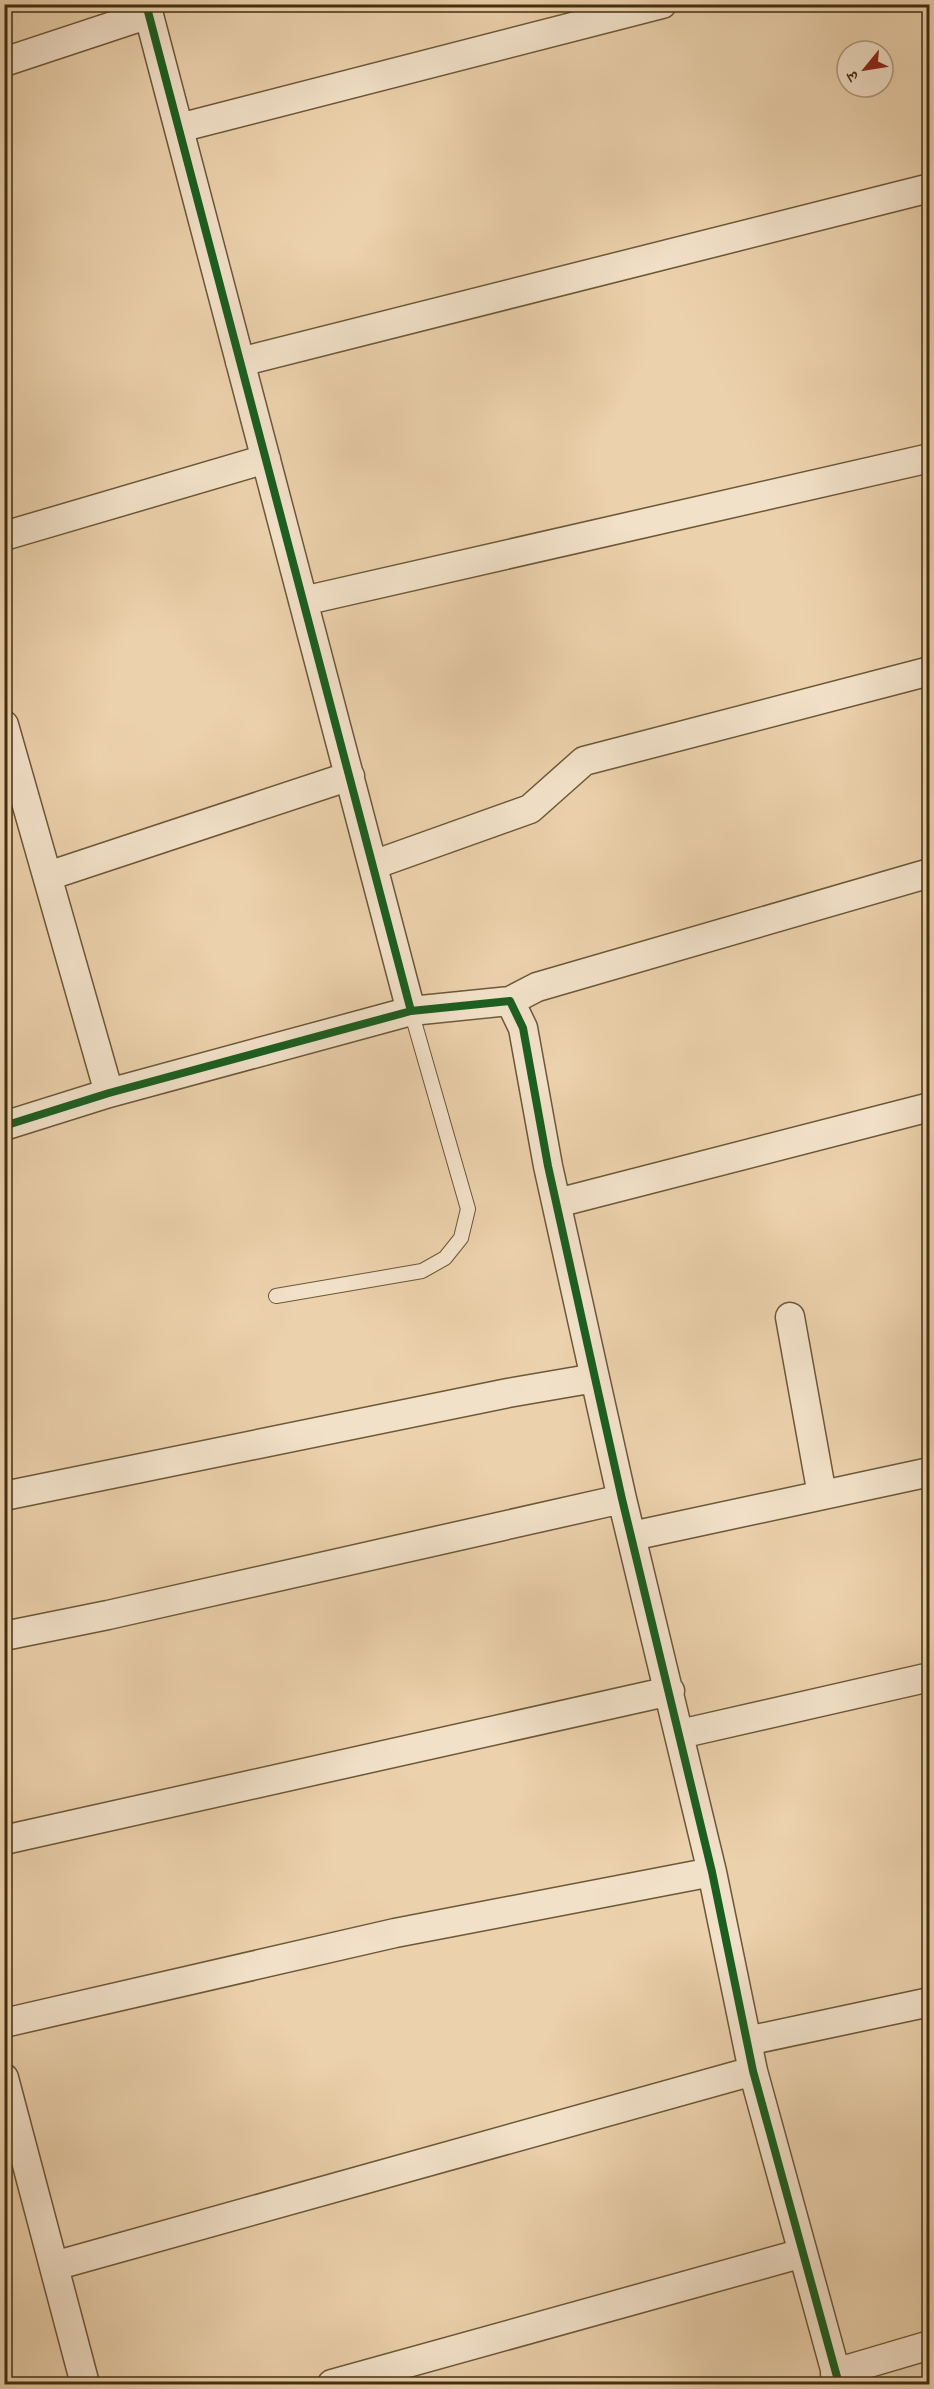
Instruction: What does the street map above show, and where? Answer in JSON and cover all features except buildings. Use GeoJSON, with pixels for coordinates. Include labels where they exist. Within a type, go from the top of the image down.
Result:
{"type":"FeatureCollection","features":[{"type":"Feature","properties":{"kind":"street"},"geometry":{"type":"LineString","coordinates":[[179,128],[662,4]]}},
{"type":"Feature","properties":{"kind":"street"},"geometry":{"type":"LineString","coordinates":[[4,62],[147,9],[411,1011]]}},
{"type":"Feature","properties":{"kind":"street"},"geometry":{"type":"LineString","coordinates":[[240,362],[930,188]]}},
{"type":"Feature","properties":{"kind":"street"},"geometry":{"type":"LineString","coordinates":[[303,601],[930,458]]}},
{"type":"Feature","properties":{"kind":"street"},"geometry":{"type":"LineString","coordinates":[[4,536],[266,459]]}},
{"type":"Feature","properties":{"kind":"street"},"geometry":{"type":"LineString","coordinates":[[373,865],[530,809],[584,761],[930,671]]}},
{"type":"Feature","properties":{"kind":"street"},"geometry":{"type":"LineString","coordinates":[[4,725],[109,1093]]}},
{"type":"Feature","properties":{"kind":"street"},"geometry":{"type":"LineString","coordinates":[[48,876],[350,776]]}},
{"type":"Feature","properties":{"kind":"street"},"geometry":{"type":"LineString","coordinates":[[4,1126],[109,1093],[411,1011],[510,1001],[537,987],[930,873]]}},
{"type":"Feature","properties":{"kind":"street"},"geometry":{"type":"LineString","coordinates":[[510,1001],[523,1028],[557,1203],[595,1378],[712,1872],[753,2071],[837,2379],[930,2345]]}},
{"type":"Feature","properties":{"kind":"street"},"geometry":{"type":"LineString","coordinates":[[557,1203],[930,1107]]}},
{"type":"Feature","properties":{"kind":"street"},"geometry":{"type":"LineString","coordinates":[[790,1317],[822,1495]]}},
{"type":"Feature","properties":{"kind":"street"},"geometry":{"type":"LineString","coordinates":[[4,1496],[508,1392],[595,1378]]}},
{"type":"Feature","properties":{"kind":"street"},"geometry":{"type":"LineString","coordinates":[[632,1536],[930,1472]]}},
{"type":"Feature","properties":{"kind":"street"},"geometry":{"type":"LineString","coordinates":[[4,1635],[108,1615],[622,1499]]}},
{"type":"Feature","properties":{"kind":"street"},"geometry":{"type":"LineString","coordinates":[[680,1734],[930,1677]]}},
{"type":"Feature","properties":{"kind":"street"},"geometry":{"type":"LineString","coordinates":[[4,1840],[670,1691]]}},
{"type":"Feature","properties":{"kind":"street"},"geometry":{"type":"LineString","coordinates":[[4,2023],[395,1933],[712,1872]]}},
{"type":"Feature","properties":{"kind":"street"},"geometry":{"type":"LineString","coordinates":[[747,2041],[930,2002]]}},
{"type":"Feature","properties":{"kind":"street"},"geometry":{"type":"LineString","coordinates":[[54,2266],[753,2071]]}},
{"type":"Feature","properties":{"kind":"street"},"geometry":{"type":"LineString","coordinates":[[4,2078],[86,2385]]}},
{"type":"Feature","properties":{"kind":"street"},"geometry":{"type":"LineString","coordinates":[[332,2385],[803,2253]]}},
{"type":"Feature","properties":{"kind":"lane"},"geometry":{"type":"LineString","coordinates":[[276,1296],[422,1271],[445,1258],[461,1238],[468,1209],[411,1011]]}},
{"type":"Feature","properties":{"kind":"cycle path"},"geometry":{"type":"LineString","coordinates":[[146,4],[411,1011]]}},
{"type":"Feature","properties":{"kind":"cycle path"},"geometry":{"type":"LineString","coordinates":[[4,1126],[109,1093],[411,1011],[510,1001],[523,1028],[548,1166],[622,1499],[712,1872],[753,2071],[839,2384]]}}]}
